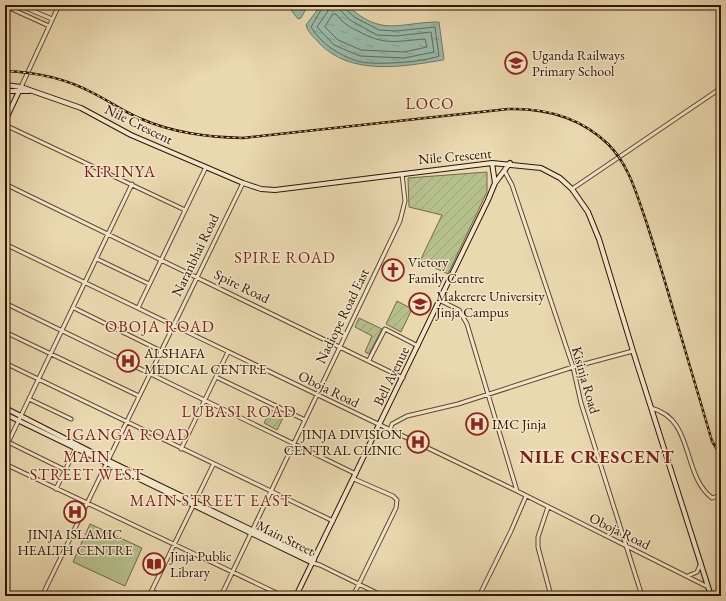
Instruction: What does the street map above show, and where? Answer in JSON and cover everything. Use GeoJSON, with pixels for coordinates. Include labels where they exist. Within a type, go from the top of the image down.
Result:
{"type":"FeatureCollection","features":[{"type":"Feature","properties":{"kind":"street"},"geometry":{"type":"LineString","coordinates":[[19,5],[52,19]]}},
{"type":"Feature","properties":{"kind":"street"},"geometry":{"type":"LineString","coordinates":[[5,121],[59,5]]}},
{"type":"Feature","properties":{"kind":"street"},"geometry":{"type":"LineString","coordinates":[[8,6],[49,26]]}},
{"type":"Feature","properties":{"kind":"street","name":"Nile Crescent"},"geometry":{"type":"LineString","coordinates":[[5,85],[21,87],[88,111],[131,135],[243,183],[261,189],[275,190],[402,172],[492,163],[541,168],[560,178],[572,189],[588,212],[599,239],[711,596]]}},
{"type":"Feature","properties":{"kind":"street"},"geometry":{"type":"LineString","coordinates":[[572,189],[721,88]]}},
{"type":"Feature","properties":{"kind":"street"},"geometry":{"type":"LineString","coordinates":[[5,91],[32,91]]}},
{"type":"Feature","properties":{"kind":"street"},"geometry":{"type":"LineString","coordinates":[[5,124],[185,210]]}},
{"type":"Feature","properties":{"kind":"street"},"geometry":{"type":"LineString","coordinates":[[492,163],[495,183]]}},
{"type":"Feature","properties":{"kind":"street"},"geometry":{"type":"LineString","coordinates":[[495,183],[510,164]]}},
{"type":"Feature","properties":{"kind":"street"},"geometry":{"type":"LineString","coordinates":[[138,308],[206,167]]}},
{"type":"Feature","properties":{"kind":"street","name":"Nadiope Road East"},"geometry":{"type":"LineString","coordinates":[[221,596],[402,215],[405,192],[402,172]]}},
{"type":"Feature","properties":{"kind":"street","name":"Kisinja Road"},"geometry":{"type":"LineString","coordinates":[[505,172],[512,185],[573,367],[581,403],[642,596]]}},
{"type":"Feature","properties":{"kind":"street","name":"Naranbhai Road"},"geometry":{"type":"LineString","coordinates":[[42,596],[243,183]]}},
{"type":"Feature","properties":{"kind":"street","name":"Bell Avenue"},"geometry":{"type":"LineString","coordinates":[[296,596],[357,474],[495,183]]}},
{"type":"Feature","properties":{"kind":"street","name":"Spire Road"},"geometry":{"type":"LineString","coordinates":[[5,184],[369,360],[403,378]]}},
{"type":"Feature","properties":{"kind":"street"},"geometry":{"type":"LineString","coordinates":[[5,449],[74,308],[132,184]]}},
{"type":"Feature","properties":{"kind":"street","name":"Oboja Road"},"geometry":{"type":"LineString","coordinates":[[5,244],[517,491],[708,587]]}},
{"type":"Feature","properties":{"kind":"street"},"geometry":{"type":"LineString","coordinates":[[97,259],[149,284]]}},
{"type":"Feature","properties":{"kind":"street"},"geometry":{"type":"LineString","coordinates":[[439,300],[455,308],[462,316],[489,394],[517,491]]}},
{"type":"Feature","properties":{"kind":"street"},"geometry":{"type":"LineString","coordinates":[[5,303],[357,474]]}},
{"type":"Feature","properties":{"kind":"street"},"geometry":{"type":"LineString","coordinates":[[74,308],[161,351]]}},
{"type":"Feature","properties":{"kind":"street"},"geometry":{"type":"LineString","coordinates":[[369,360],[385,329],[418,346]]}},
{"type":"Feature","properties":{"kind":"street"},"geometry":{"type":"LineString","coordinates":[[5,332],[139,396]]}},
{"type":"Feature","properties":{"kind":"street"},"geometry":{"type":"LineString","coordinates":[[390,430],[392,424],[407,416],[458,404],[573,367],[633,351]]}},
{"type":"Feature","properties":{"kind":"street"},"geometry":{"type":"LineString","coordinates":[[181,449],[228,352]]}},
{"type":"Feature","properties":{"kind":"street"},"geometry":{"type":"LineString","coordinates":[[5,363],[213,465],[333,521]]}},
{"type":"Feature","properties":{"kind":"street"},"geometry":{"type":"LineString","coordinates":[[216,377],[305,420]]}},
{"type":"Feature","properties":{"kind":"street"},"geometry":{"type":"LineString","coordinates":[[29,399],[71,419]]}},
{"type":"Feature","properties":{"kind":"street","name":"Main Street"},"geometry":{"type":"LineString","coordinates":[[5,408],[20,418],[76,448],[108,462]]}},
{"type":"Feature","properties":{"kind":"street"},"geometry":{"type":"LineString","coordinates":[[651,408],[668,414],[678,428],[702,489],[712,498],[721,495]]}},
{"type":"Feature","properties":{"kind":"street","name":"Main Street"},"geometry":{"type":"LineString","coordinates":[[5,414],[20,418],[383,596]]}},
{"type":"Feature","properties":{"kind":"street"},"geometry":{"type":"LineString","coordinates":[[8,442],[65,470]]}},
{"type":"Feature","properties":{"kind":"street"},"geometry":{"type":"LineString","coordinates":[[56,489],[76,448]]}},
{"type":"Feature","properties":{"kind":"street"},"geometry":{"type":"LineString","coordinates":[[5,464],[283,596]]}},
{"type":"Feature","properties":{"kind":"street"},"geometry":{"type":"LineString","coordinates":[[149,596],[213,465]]}},
{"type":"Feature","properties":{"kind":"street"},"geometry":{"type":"LineString","coordinates":[[353,596],[396,508],[396,500],[393,496],[354,479]]}},
{"type":"Feature","properties":{"kind":"street"},"geometry":{"type":"LineString","coordinates":[[479,596],[511,531],[526,496]]}},
{"type":"Feature","properties":{"kind":"street"},"geometry":{"type":"LineString","coordinates":[[548,507],[538,537],[538,547],[551,596]]}},
{"type":"Feature","properties":{"kind":"street"},"geometry":{"type":"LineString","coordinates":[[688,576],[697,572],[701,561]]}},
{"type":"Feature","properties":{"kind":"street"},"geometry":{"type":"LineString","coordinates":[[152,591],[162,596]]}},
{"type":"Feature","properties":{"kind":"green space"},"geometry":{"type":"Polygon","coordinates":[[[487,172],[487,192],[448,274],[420,261],[442,215],[409,207],[408,178],[487,172]]]}},
{"type":"Feature","properties":{"kind":"green space"},"geometry":{"type":"Polygon","coordinates":[[[397,301],[412,309],[401,332],[386,324],[397,301]]]}},
{"type":"Feature","properties":{"kind":"green space"},"geometry":{"type":"Polygon","coordinates":[[[359,318],[382,329],[369,354],[365,352],[372,336],[355,327],[359,318]]]}},
{"type":"Feature","properties":{"kind":"green space"},"geometry":{"type":"Polygon","coordinates":[[[271,410],[284,416],[277,430],[264,423],[271,410]]]}},
{"type":"Feature","properties":{"kind":"green space"},"geometry":{"type":"Polygon","coordinates":[[[90,524],[142,548],[125,586],[73,562],[90,524]]]}},
{"type":"Feature","properties":{"kind":"water"},"geometry":{"type":"Polygon","coordinates":[[[287,5],[308,5],[301,18],[298,19],[287,5]]]}},
{"type":"Feature","properties":{"kind":"water"},"geometry":{"type":"Polygon","coordinates":[[[321,5],[347,5],[359,15],[371,22],[381,25],[391,26],[439,22],[444,59],[427,63],[394,66],[361,65],[346,61],[319,43],[307,28],[306,25],[321,5]]]}},
{"type":"Feature","properties":{"kind":"railway"},"geometry":{"type":"LineString","coordinates":[[5,71],[28,73],[62,80],[83,88],[133,115],[152,123],[177,131],[216,137],[243,138],[508,109],[536,110],[562,116],[586,127],[608,144],[616,153],[632,182],[659,262],[712,441],[721,456]]}},
{"type":"Feature","properties":{"kind":"place","name":"Uganda Railways Primary School"},"geometry":{"type":"Point","coordinates":[516,63]}},
{"type":"Feature","properties":{"kind":"place","name":"Victory Family Centre"},"geometry":{"type":"Point","coordinates":[393,270]}},
{"type":"Feature","properties":{"kind":"place","name":"Makerere University Jinja Campus"},"geometry":{"type":"Point","coordinates":[420,304]}},
{"type":"Feature","properties":{"kind":"place","name":"ALSHAFA MEDICAL CENTRE"},"geometry":{"type":"Point","coordinates":[128,361]}},
{"type":"Feature","properties":{"kind":"place","name":"IMC Jinja"},"geometry":{"type":"Point","coordinates":[477,424]}},
{"type":"Feature","properties":{"kind":"place","name":"JINJA DIVISION CENTRAL CLINIC"},"geometry":{"type":"Point","coordinates":[418,442]}},
{"type":"Feature","properties":{"kind":"place","name":"JINJA ISLAMIC HEALTH CENTRE"},"geometry":{"type":"Point","coordinates":[75,512]}},
{"type":"Feature","properties":{"kind":"place","name":"Jinja Public Library"},"geometry":{"type":"Point","coordinates":[154,564]}},
{"type":"Feature","properties":{"kind":"district","name":"LOCO"},"geometry":{"type":"Point","coordinates":[430,103]}},
{"type":"Feature","properties":{"kind":"district","name":"KIRINYA"},"geometry":{"type":"Point","coordinates":[120,171]}},
{"type":"Feature","properties":{"kind":"district","name":"SPIRE ROAD"},"geometry":{"type":"Point","coordinates":[285,257]}},
{"type":"Feature","properties":{"kind":"district","name":"OBOJA ROAD"},"geometry":{"type":"Point","coordinates":[160,326]}},
{"type":"Feature","properties":{"kind":"district","name":"LUBASI ROAD"},"geometry":{"type":"Point","coordinates":[239,411]}},
{"type":"Feature","properties":{"kind":"district","name":"IGANGA ROAD"},"geometry":{"type":"Point","coordinates":[128,434]}},
{"type":"Feature","properties":{"kind":"district","name":"NILE CRESCENT"},"geometry":{"type":"Point","coordinates":[597,456]}},
{"type":"Feature","properties":{"kind":"district","name":"MAIN STREET WEST"},"geometry":{"type":"Point","coordinates":[87,465]}},
{"type":"Feature","properties":{"kind":"district","name":"MAIN STREET EAST"},"geometry":{"type":"Point","coordinates":[211,500]}}]}
